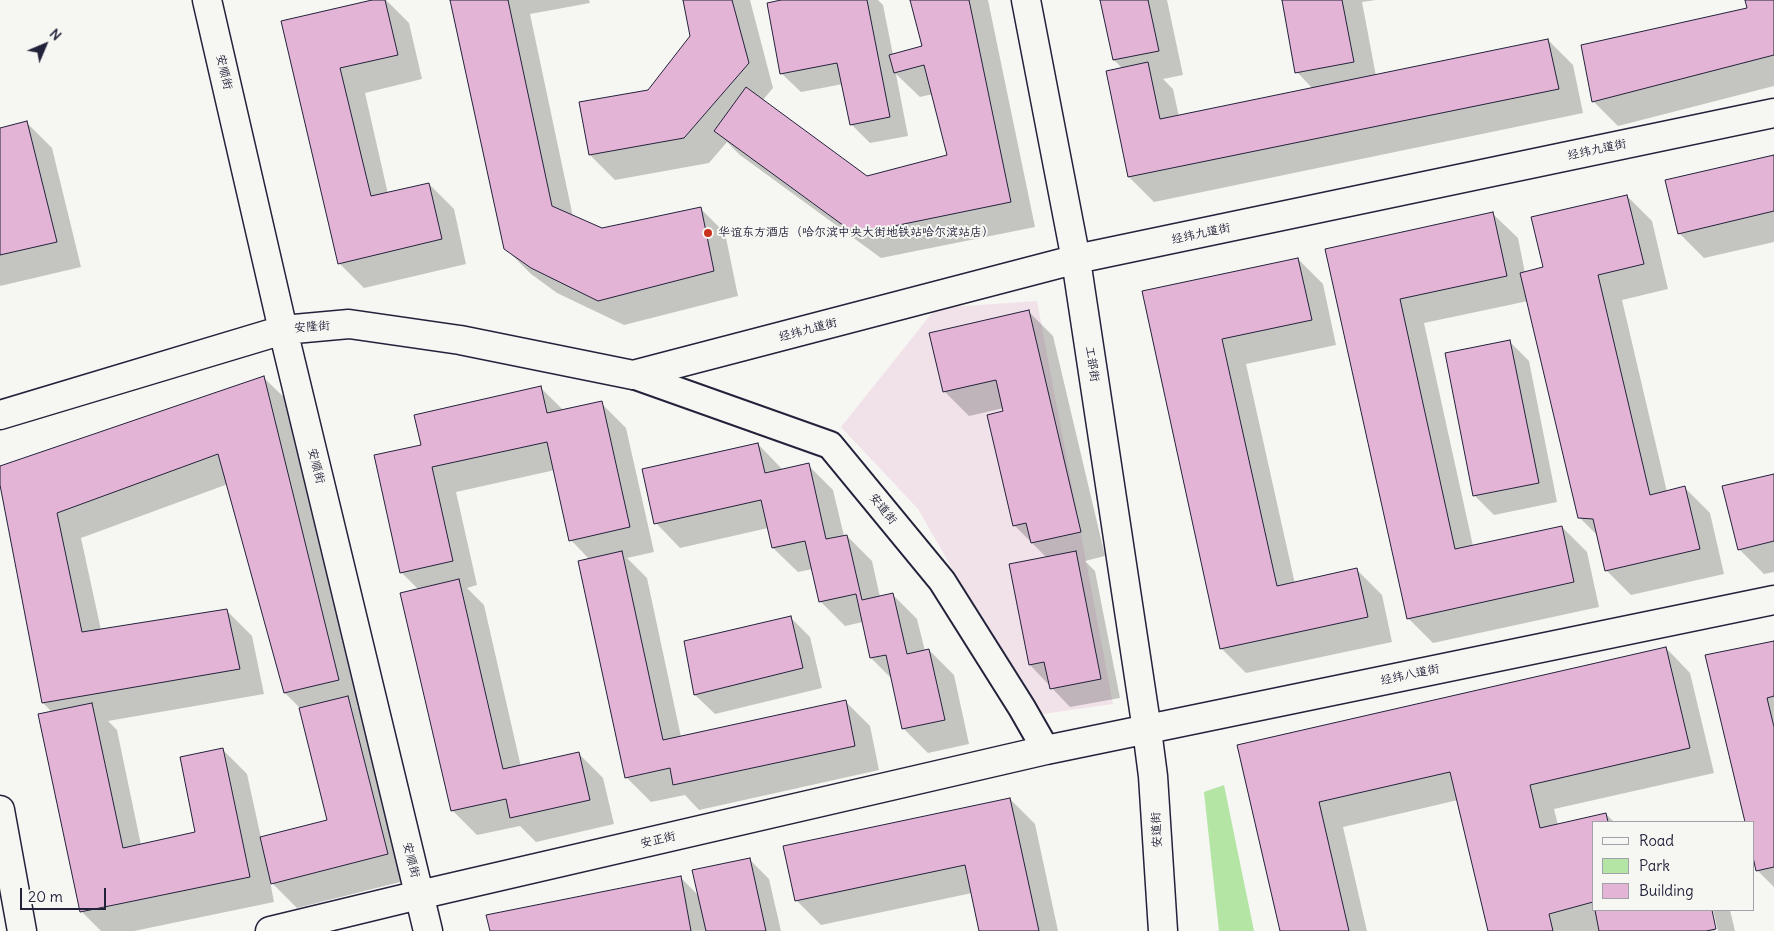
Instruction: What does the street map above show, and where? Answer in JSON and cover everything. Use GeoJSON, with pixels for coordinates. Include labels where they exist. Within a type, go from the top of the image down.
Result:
{"type":"FeatureCollection","features":[{"type":"Feature","properties":{"kind":"street","name":"安顺街"},"geometry":{"type":"LineString","coordinates":[[207,0],[283,330],[428,931]]}},
{"type":"Feature","properties":{"kind":"street","name":"工部街"},"geometry":{"type":"LineString","coordinates":[[1026,0],[1076,260],[1147,730]]}},
{"type":"Feature","properties":{"kind":"street","name":"经纬九道街"},"geometry":{"type":"LineString","coordinates":[[633,375],[1076,260],[1774,113]]}},
{"type":"Feature","properties":{"kind":"street","name":"安隆街"},"geometry":{"type":"LineString","coordinates":[[0,415],[283,330],[349,324],[460,340],[633,375]]}},
{"type":"Feature","properties":{"kind":"street","name":"安道街"},"geometry":{"type":"LineString","coordinates":[[633,375],[830,445],[942,581],[1022,708],[1046,750]]}},
{"type":"Feature","properties":{"kind":"street","name":"经纬八道街"},"geometry":{"type":"LineString","coordinates":[[1046,750],[1774,600]]}},
{"type":"Feature","properties":{"kind":"street","name":"安道街"},"geometry":{"type":"LineString","coordinates":[[1147,730],[1153,776],[1163,931]]}},
{"type":"Feature","properties":{"kind":"street","name":"安正街"},"geometry":{"type":"LineString","coordinates":[[270,931],[1046,750]]}},
{"type":"Feature","properties":{"kind":"street"},"geometry":{"type":"LineString","coordinates":[[0,810],[22,931]]}},
{"type":"Feature","properties":{"kind":"shaded area"},"geometry":{"type":"Polygon","coordinates":[[[1037,301],[1113,704],[1036,715],[918,509],[841,427],[936,308],[1037,301]]]}},
{"type":"Feature","properties":{"kind":"green space"},"geometry":{"type":"Polygon","coordinates":[[[1224,785],[1254,931],[1219,931],[1204,792],[1224,785]]]}},
{"type":"Feature","properties":{"kind":"building"},"geometry":{"type":"Polygon","coordinates":[[[372,0],[385,0],[398,55],[340,68],[371,196],[429,183],[442,239],[338,264],[281,21],[372,0]]]}},
{"type":"Feature","properties":{"kind":"building"},"geometry":{"type":"Polygon","coordinates":[[[450,0],[508,0],[552,206],[602,228],[701,207],[714,271],[598,301],[531,268],[504,249],[450,0]]]}},
{"type":"Feature","properties":{"kind":"building"},"geometry":{"type":"Polygon","coordinates":[[[683,0],[732,0],[749,63],[684,138],[589,155],[579,102],[648,90],[690,36],[683,0]]]}},
{"type":"Feature","properties":{"kind":"building"},"geometry":{"type":"Polygon","coordinates":[[[781,0],[867,0],[890,117],[850,125],[837,63],[780,74],[767,3],[781,0]]]}},
{"type":"Feature","properties":{"kind":"building"},"geometry":{"type":"Polygon","coordinates":[[[910,0],[969,0],[1011,202],[855,234],[714,131],[746,87],[867,176],[947,155],[924,65],[894,73],[889,55],[922,46],[910,0]]]}},
{"type":"Feature","properties":{"kind":"building"},"geometry":{"type":"Polygon","coordinates":[[[1100,0],[1148,0],[1159,51],[1113,60],[1100,0]]]}},
{"type":"Feature","properties":{"kind":"building"},"geometry":{"type":"Polygon","coordinates":[[[1282,0],[1342,0],[1354,62],[1295,73],[1282,0]]]}},
{"type":"Feature","properties":{"kind":"building"},"geometry":{"type":"Polygon","coordinates":[[[1745,0],[1774,0],[1774,55],[1592,102],[1581,45],[1747,8],[1745,0]]]}},
{"type":"Feature","properties":{"kind":"building"},"geometry":{"type":"Polygon","coordinates":[[[1548,39],[1559,89],[1128,177],[1106,71],[1148,62],[1160,119],[1548,39]]]}},
{"type":"Feature","properties":{"kind":"building"},"geometry":{"type":"Polygon","coordinates":[[[27,121],[57,242],[0,255],[0,128],[27,121]]]}},
{"type":"Feature","properties":{"kind":"building"},"geometry":{"type":"Polygon","coordinates":[[[1774,155],[1774,211],[1678,234],[1665,180],[1774,155]]]}},
{"type":"Feature","properties":{"kind":"building"},"geometry":{"type":"Polygon","coordinates":[[[1627,195],[1644,264],[1598,275],[1650,495],[1685,486],[1700,549],[1605,571],[1593,519],[1578,518],[1520,273],[1543,267],[1531,217],[1627,195]]]}},
{"type":"Feature","properties":{"kind":"building"},"geometry":{"type":"Polygon","coordinates":[[[1493,212],[1507,276],[1400,299],[1455,549],[1562,526],[1574,582],[1407,619],[1325,249],[1493,212]]]}},
{"type":"Feature","properties":{"kind":"building"},"geometry":{"type":"Polygon","coordinates":[[[1298,258],[1312,320],[1222,339],[1277,586],[1357,568],[1368,617],[1220,649],[1142,291],[1298,258]]]}},
{"type":"Feature","properties":{"kind":"building"},"geometry":{"type":"Polygon","coordinates":[[[1029,310],[1081,532],[1031,543],[1026,523],[1013,526],[987,415],[1003,411],[996,380],[943,392],[929,333],[1029,310]]]}},
{"type":"Feature","properties":{"kind":"building"},"geometry":{"type":"Polygon","coordinates":[[[1510,340],[1539,483],[1473,496],[1445,353],[1510,340]]]}},
{"type":"Feature","properties":{"kind":"building"},"geometry":{"type":"Polygon","coordinates":[[[264,376],[339,680],[284,693],[218,454],[57,513],[82,632],[227,609],[240,669],[42,703],[0,485],[0,466],[264,376]]]}},
{"type":"Feature","properties":{"kind":"building"},"geometry":{"type":"Polygon","coordinates":[[[541,386],[547,413],[602,401],[630,527],[569,541],[547,442],[432,467],[453,561],[400,573],[374,455],[421,445],[414,415],[541,386]]]}},
{"type":"Feature","properties":{"kind":"building"},"geometry":{"type":"Polygon","coordinates":[[[758,443],[765,473],[809,463],[826,539],[847,535],[862,600],[893,593],[907,654],[929,649],[945,720],[902,729],[886,655],[870,658],[856,594],[819,602],[805,541],[772,548],[761,500],[654,524],[642,469],[758,443]]]}},
{"type":"Feature","properties":{"kind":"building"},"geometry":{"type":"Polygon","coordinates":[[[1774,474],[1774,541],[1738,550],[1722,486],[1774,474]]]}},
{"type":"Feature","properties":{"kind":"building"},"geometry":{"type":"Polygon","coordinates":[[[622,551],[663,740],[846,700],[855,746],[673,785],[670,768],[625,778],[578,561],[622,551]]]}},
{"type":"Feature","properties":{"kind":"building"},"geometry":{"type":"Polygon","coordinates":[[[1076,551],[1101,679],[1050,689],[1044,662],[1029,665],[1009,564],[1076,551]]]}},
{"type":"Feature","properties":{"kind":"building"},"geometry":{"type":"Polygon","coordinates":[[[459,579],[503,769],[579,752],[590,800],[510,818],[506,799],[451,811],[400,593],[459,579]]]}},
{"type":"Feature","properties":{"kind":"building"},"geometry":{"type":"Polygon","coordinates":[[[791,616],[803,668],[694,695],[684,641],[791,616]]]}},
{"type":"Feature","properties":{"kind":"building"},"geometry":{"type":"Polygon","coordinates":[[[1774,641],[1774,696],[1767,698],[1774,727],[1774,867],[1756,871],[1754,862],[1754,821],[1745,821],[1705,655],[1774,641]]]}},
{"type":"Feature","properties":{"kind":"building"},"geometry":{"type":"Polygon","coordinates":[[[1666,647],[1690,748],[1530,785],[1540,828],[1606,813],[1608,821],[1592,821],[1592,902],[1549,914],[1553,931],[1488,931],[1450,772],[1319,802],[1349,931],[1280,931],[1237,745],[1666,647]]]}},
{"type":"Feature","properties":{"kind":"building"},"geometry":{"type":"Polygon","coordinates":[[[348,696],[388,854],[271,884],[260,837],[327,820],[299,708],[348,696]]]}},
{"type":"Feature","properties":{"kind":"building"},"geometry":{"type":"Polygon","coordinates":[[[92,703],[123,848],[195,832],[180,757],[223,748],[250,877],[80,912],[38,714],[92,703]]]}},
{"type":"Feature","properties":{"kind":"building"},"geometry":{"type":"Polygon","coordinates":[[[1010,798],[1039,931],[979,931],[965,865],[795,901],[783,846],[1010,798]]]}},
{"type":"Feature","properties":{"kind":"building"},"geometry":{"type":"Polygon","coordinates":[[[750,858],[766,931],[706,931],[692,870],[750,858]]]}},
{"type":"Feature","properties":{"kind":"building"},"geometry":{"type":"Polygon","coordinates":[[[681,876],[691,931],[490,931],[486,915],[681,876]]]}},
{"type":"Feature","properties":{"kind":"building"},"geometry":{"type":"Polygon","coordinates":[[[1595,911],[1712,911],[1716,929],[1706,931],[1599,931],[1595,911]]]}},
{"type":"Feature","properties":{"kind":"place","name":"华谊东方酒店（哈尔滨中央大街地铁站哈尔滨站店）"},"geometry":{"type":"Point","coordinates":[708,233]}}]}
